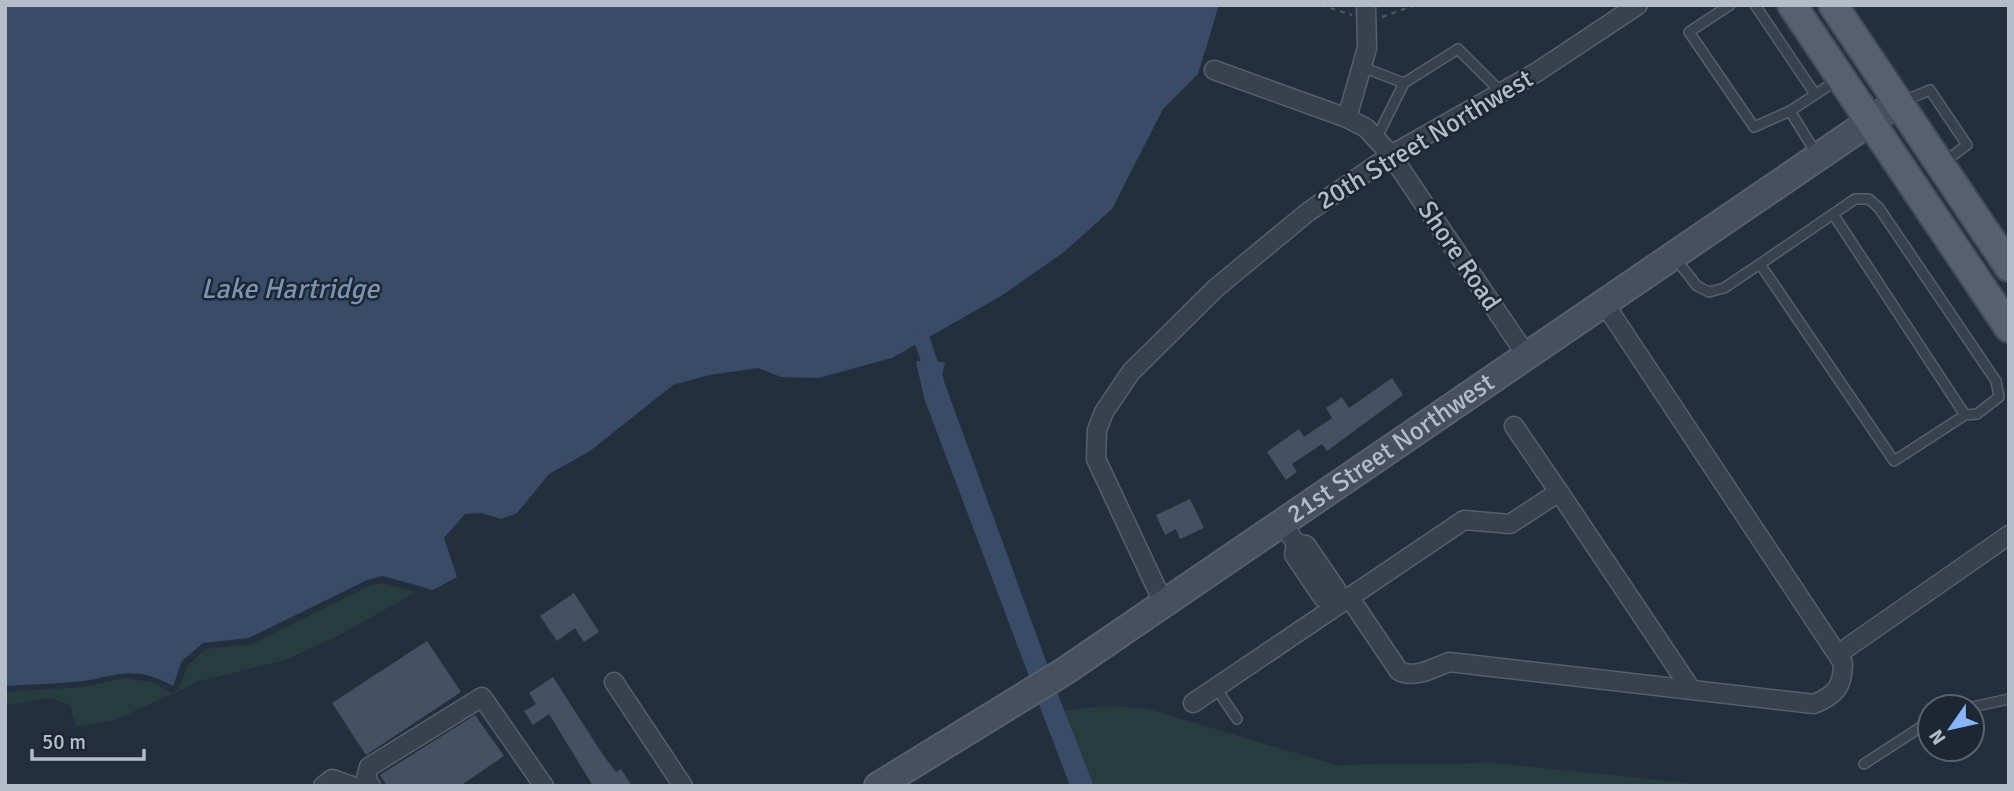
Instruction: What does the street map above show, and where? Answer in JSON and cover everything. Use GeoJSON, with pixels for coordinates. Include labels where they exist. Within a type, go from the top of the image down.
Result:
{"type":"FeatureCollection","features":[{"type":"Feature","properties":{"kind":"main road"},"geometry":{"type":"LineString","coordinates":[[1792,5],[2009,328]]}},
{"type":"Feature","properties":{"kind":"main road"},"geometry":{"type":"LineString","coordinates":[[1832,5],[2009,267]]}},
{"type":"Feature","properties":{"kind":"street","name":"20th Street Northwest"},"geometry":{"type":"LineString","coordinates":[[1163,602],[1096,459],[1097,430],[1104,412],[1131,372],[1216,288],[1308,212],[1391,155],[1502,93],[1638,5]]}},
{"type":"Feature","properties":{"kind":"street"},"geometry":{"type":"LineString","coordinates":[[1347,118],[1368,35],[1365,13]]}},
{"type":"Feature","properties":{"kind":"street","name":"Shore Road"},"geometry":{"type":"LineString","coordinates":[[1214,70],[1347,118],[1366,128],[1391,155],[1527,356]]}},
{"type":"Feature","properties":{"kind":"street","name":"21st Street Northwest"},"geometry":{"type":"LineString","coordinates":[[878,786],[1022,699],[1163,602],[1288,533],[1527,356],[1897,103]]}},
{"type":"Feature","properties":{"kind":"street"},"geometry":{"type":"LineString","coordinates":[[1288,533],[1294,555],[1305,558],[1323,598],[1339,601],[1399,671],[1405,674],[1413,675],[1449,662],[1814,704],[1832,697],[1843,682],[1843,663],[1838,654],[1605,303]]}},
{"type":"Feature","properties":{"kind":"street"},"geometry":{"type":"LineString","coordinates":[[1514,426],[1692,689]]}},
{"type":"Feature","properties":{"kind":"street"},"geometry":{"type":"LineString","coordinates":[[1193,703],[1339,601],[1464,520],[1510,524],[1559,492]]}},
{"type":"Feature","properties":{"kind":"street"},"geometry":{"type":"LineString","coordinates":[[1838,654],[2009,535]]}},
{"type":"Feature","properties":{"kind":"street"},"geometry":{"type":"LineString","coordinates":[[614,682],[683,786]]}},
{"type":"Feature","properties":{"kind":"street"},"geometry":{"type":"LineString","coordinates":[[372,786],[366,778],[369,767],[482,697],[544,786]]}},
{"type":"Feature","properties":{"kind":"street"},"geometry":{"type":"LineString","coordinates":[[323,786],[332,779],[352,786]]}},
{"type":"Feature","properties":{"kind":"lane"},"geometry":{"type":"LineString","coordinates":[[1730,5],[1689,32],[1754,127],[1790,111],[1841,78]]}},
{"type":"Feature","properties":{"kind":"lane"},"geometry":{"type":"LineString","coordinates":[[1755,5],[1815,94]]}},
{"type":"Feature","properties":{"kind":"lane"},"geometry":{"type":"LineString","coordinates":[[1376,139],[1404,83],[1458,49],[1502,93]]}},
{"type":"Feature","properties":{"kind":"lane"},"geometry":{"type":"LineString","coordinates":[[1362,67],[1404,83]]}},
{"type":"Feature","properties":{"kind":"lane"},"geometry":{"type":"LineString","coordinates":[[1790,111],[1819,157]]}},
{"type":"Feature","properties":{"kind":"lane"},"geometry":{"type":"LineString","coordinates":[[1674,256],[1697,286],[1709,292],[1724,288],[1855,199],[1869,199],[1879,208],[1996,382],[1999,397],[1978,414],[1965,415],[1894,461],[1760,264]]}},
{"type":"Feature","properties":{"kind":"lane"},"geometry":{"type":"LineString","coordinates":[[1833,214],[1965,415]]}},
{"type":"Feature","properties":{"kind":"lane"},"geometry":{"type":"LineString","coordinates":[[1216,688],[1237,719]]}},
{"type":"Feature","properties":{"kind":"lane"},"geometry":{"type":"LineString","coordinates":[[1986,705],[2009,699]]}},
{"type":"Feature","properties":{"kind":"lane"},"geometry":{"type":"LineString","coordinates":[[1864,765],[1916,730]]}},
{"type":"Feature","properties":{"kind":"path"},"geometry":{"type":"LineString","coordinates":[[1321,5],[1365,13],[1415,5]]}},
{"type":"Feature","properties":{"kind":"green space"},"geometry":{"type":"Polygon","coordinates":[[[382,583],[416,592],[338,636],[285,660],[200,681],[115,720],[76,727],[70,705],[51,698],[5,705],[5,692],[83,687],[124,678],[151,682],[173,693],[179,688],[188,665],[205,649],[252,644],[369,586],[382,583]]]}},
{"type":"Feature","properties":{"kind":"green space"},"geometry":{"type":"Polygon","coordinates":[[[1102,706],[1145,708],[1336,765],[1495,763],[1716,786],[1094,786],[1064,711],[1102,706]]]}},
{"type":"Feature","properties":{"kind":"water","name":"Lake Hartridge"},"geometry":{"type":"Polygon","coordinates":[[[5,5],[1219,5],[1198,74],[1163,109],[1112,209],[1064,252],[1001,296],[892,358],[818,378],[781,377],[758,368],[709,375],[673,385],[590,451],[549,474],[517,513],[501,519],[481,513],[465,514],[444,538],[457,577],[433,590],[383,576],[367,580],[249,638],[203,643],[182,661],[173,686],[148,676],[128,673],[83,681],[5,686],[5,5]]]}},
{"type":"Feature","properties":{"kind":"water"},"geometry":{"type":"Polygon","coordinates":[[[916,361],[945,362],[942,376],[1050,672],[1032,684],[924,398],[916,361]]]}},
{"type":"Feature","properties":{"kind":"water"},"geometry":{"type":"Polygon","coordinates":[[[1055,687],[1094,786],[1070,786],[1037,699],[1055,687]]]}},
{"type":"Feature","properties":{"kind":"building"},"geometry":{"type":"Polygon","coordinates":[[[1392,378],[1403,395],[1327,451],[1322,444],[1292,464],[1297,472],[1286,480],[1267,452],[1299,429],[1304,437],[1332,418],[1326,408],[1342,397],[1349,408],[1392,378]]]}},
{"type":"Feature","properties":{"kind":"building"},"geometry":{"type":"Polygon","coordinates":[[[1190,499],[1204,528],[1180,539],[1176,529],[1165,535],[1156,515],[1190,499]]]}},
{"type":"Feature","properties":{"kind":"building"},"geometry":{"type":"Polygon","coordinates":[[[574,593],[599,632],[584,642],[575,628],[557,641],[540,616],[574,593]]]}},
{"type":"Feature","properties":{"kind":"building"},"geometry":{"type":"Polygon","coordinates":[[[427,641],[461,692],[366,755],[332,703],[427,641]]]}},
{"type":"Feature","properties":{"kind":"building"},"geometry":{"type":"Polygon","coordinates":[[[553,677],[603,755],[616,772],[621,769],[632,786],[593,786],[549,714],[533,725],[524,711],[536,704],[529,693],[553,677]]]}},
{"type":"Feature","properties":{"kind":"building"},"geometry":{"type":"Polygon","coordinates":[[[475,715],[504,756],[460,786],[387,786],[380,775],[475,715]]]}},
{"type":"Feature","properties":{"kind":"waterway"},"geometry":{"type":"LineString","coordinates":[[922,340],[936,381]]}}]}
